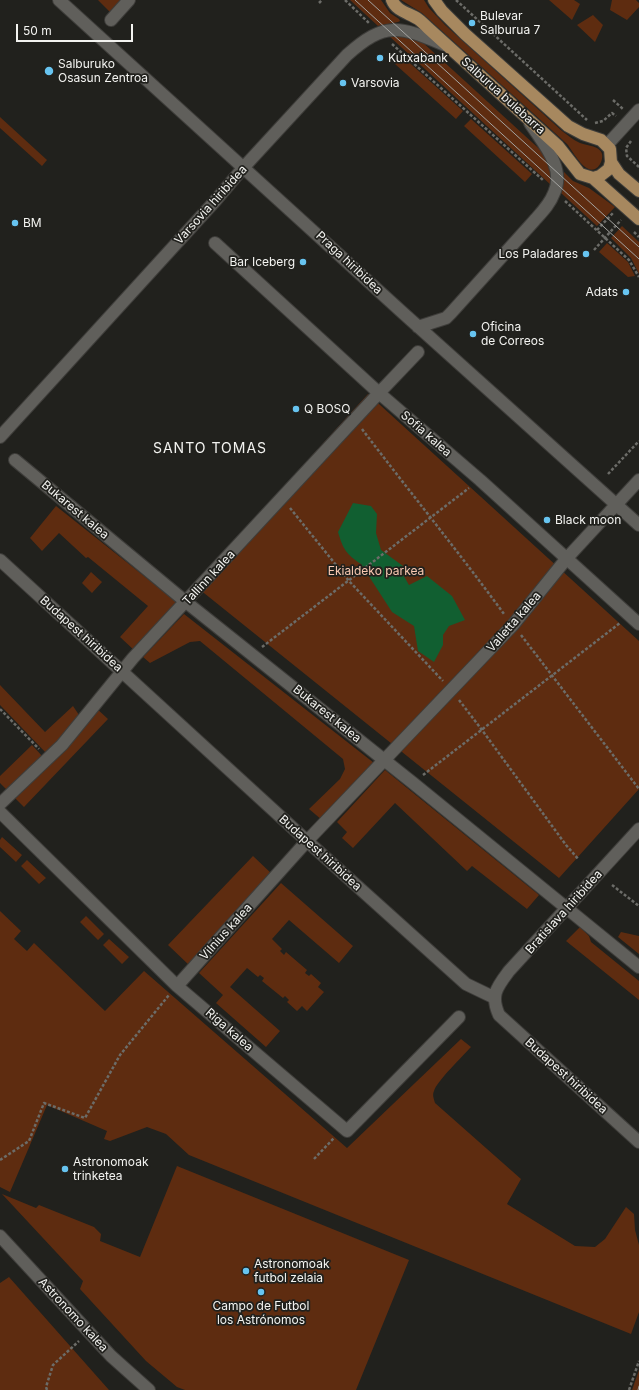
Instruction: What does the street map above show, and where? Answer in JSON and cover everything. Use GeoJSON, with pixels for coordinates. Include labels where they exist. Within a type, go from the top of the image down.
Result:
{"type":"FeatureCollection","features":[{"type":"Feature","properties":{"kind":"main road","name":"Salburua bulebarra"},"geometry":{"type":"LineString","coordinates":[[392,0],[399,9],[418,19],[526,117],[565,154],[580,174],[593,178],[639,219]]}},
{"type":"Feature","properties":{"kind":"main road","name":"Salburua bulebarra"},"geometry":{"type":"LineString","coordinates":[[434,0],[442,11],[465,34],[568,126],[582,134],[601,140],[607,145]]}},
{"type":"Feature","properties":{"kind":"main road"},"geometry":{"type":"LineString","coordinates":[[593,178],[609,169],[611,153],[607,145]]}},
{"type":"Feature","properties":{"kind":"main road"},"geometry":{"type":"LineString","coordinates":[[611,162],[619,174],[639,191]]}},
{"type":"Feature","properties":{"kind":"street","name":"Praga hiribidea"},"geometry":{"type":"LineString","coordinates":[[59,0],[418,327],[639,525]]}},
{"type":"Feature","properties":{"kind":"street"},"geometry":{"type":"LineString","coordinates":[[111,20],[129,0]]}},
{"type":"Feature","properties":{"kind":"street","name":"Varsovia hiribidea"},"geometry":{"type":"LineString","coordinates":[[0,437],[347,55],[365,40],[380,32],[389,30],[400,30],[415,33],[448,46]]}},
{"type":"Feature","properties":{"kind":"street"},"geometry":{"type":"LineString","coordinates":[[607,145],[639,110]]}},
{"type":"Feature","properties":{"kind":"street"},"geometry":{"type":"LineString","coordinates":[[418,327],[446,318],[548,206],[555,191],[557,179],[556,166],[551,155],[526,117]]}},
{"type":"Feature","properties":{"kind":"street","name":"Sofia kalea"},"geometry":{"type":"LineString","coordinates":[[215,243],[378,393],[480,480],[635,620]]}},
{"type":"Feature","properties":{"kind":"street","name":"Tallinn kalea"},"geometry":{"type":"LineString","coordinates":[[0,804],[62,745],[122,671],[378,393],[418,352]]}},
{"type":"Feature","properties":{"kind":"street","name":"Bukarest kalea"},"geometry":{"type":"LineString","coordinates":[[15,460],[186,602],[413,783],[639,967]]}},
{"type":"Feature","properties":{"kind":"street","name":"Valletta kalea"},"geometry":{"type":"LineString","coordinates":[[384,760],[513,625],[567,558],[639,480]]}},
{"type":"Feature","properties":{"kind":"street","name":"Budapest hiribidea"},"geometry":{"type":"LineString","coordinates":[[0,560],[307,841],[466,984],[495,998],[499,1015],[639,1142]]}},
{"type":"Feature","properties":{"kind":"street","name":"Vilnius kalea"},"geometry":{"type":"LineString","coordinates":[[177,986],[307,841],[384,760]]}},
{"type":"Feature","properties":{"kind":"street","name":"Riga kalea"},"geometry":{"type":"LineString","coordinates":[[0,812],[177,986],[344,1128]]}},
{"type":"Feature","properties":{"kind":"street","name":"Bratislava hiribidea"},"geometry":{"type":"LineString","coordinates":[[495,998],[496,990],[499,984],[639,829]]}},
{"type":"Feature","properties":{"kind":"street"},"geometry":{"type":"LineString","coordinates":[[344,1128],[347,1131],[459,1017]]}},
{"type":"Feature","properties":{"kind":"street","name":"Astronomo kalea"},"geometry":{"type":"LineString","coordinates":[[0,1236],[111,1356],[149,1390]]}},
{"type":"Feature","properties":{"kind":"path"},"geometry":{"type":"LineString","coordinates":[[319,3],[322,0]]}},
{"type":"Feature","properties":{"kind":"path"},"geometry":{"type":"LineString","coordinates":[[345,0],[629,260],[639,277]]}},
{"type":"Feature","properties":{"kind":"path"},"geometry":{"type":"LineString","coordinates":[[456,0],[589,122],[596,123],[603,121],[612,113],[636,134],[626,148],[627,156],[639,167]]}},
{"type":"Feature","properties":{"kind":"path"},"geometry":{"type":"LineString","coordinates":[[594,250],[630,211]]}},
{"type":"Feature","properties":{"kind":"path"},"geometry":{"type":"LineString","coordinates":[[355,419],[639,789]]}},
{"type":"Feature","properties":{"kind":"path"},"geometry":{"type":"LineString","coordinates":[[608,474],[639,441]]}},
{"type":"Feature","properties":{"kind":"path"},"geometry":{"type":"LineString","coordinates":[[252,654],[480,480]]}},
{"type":"Feature","properties":{"kind":"path"},"geometry":{"type":"LineString","coordinates":[[282,498],[349,581],[451,690],[566,845],[579,860]]}},
{"type":"Feature","properties":{"kind":"path"},"geometry":{"type":"LineString","coordinates":[[413,783],[552,675],[635,620]]}},
{"type":"Feature","properties":{"kind":"path"},"geometry":{"type":"LineString","coordinates":[[0,709],[48,758]]}},
{"type":"Feature","properties":{"kind":"path"},"geometry":{"type":"LineString","coordinates":[[612,885],[639,906]]}},
{"type":"Feature","properties":{"kind":"path"},"geometry":{"type":"LineString","coordinates":[[0,1160],[28,1141],[44,1103],[85,1118],[120,1055],[177,986]]}},
{"type":"Feature","properties":{"kind":"path"},"geometry":{"type":"LineString","coordinates":[[314,1159],[344,1128]]}},
{"type":"Feature","properties":{"kind":"path"},"geometry":{"type":"LineString","coordinates":[[46,1390],[53,1365],[89,1333]]}},
{"type":"Feature","properties":{"kind":"path"},"geometry":{"type":"LineString","coordinates":[[629,1390],[639,1361]]}},
{"type":"Feature","properties":{"kind":"green space"},"geometry":{"type":"Polygon","coordinates":[[[98,0],[121,0],[110,12],[98,0]]]}},
{"type":"Feature","properties":{"kind":"green space"},"geometry":{"type":"Polygon","coordinates":[[[350,0],[381,0],[390,13],[400,21],[378,26],[350,0]]]}},
{"type":"Feature","properties":{"kind":"green space"},"geometry":{"type":"Polygon","coordinates":[[[401,0],[424,0],[429,8],[445,25],[562,131],[577,142],[595,147],[601,151],[602,160],[599,166],[591,170],[583,165],[564,141],[422,13],[401,0]]]}},
{"type":"Feature","properties":{"kind":"green space"},"geometry":{"type":"Polygon","coordinates":[[[549,0],[574,0],[580,4],[572,20],[549,0]]]}},
{"type":"Feature","properties":{"kind":"green space"},"geometry":{"type":"Polygon","coordinates":[[[612,0],[636,0],[639,3],[639,7],[627,20],[610,10],[612,0]]]}},
{"type":"Feature","properties":{"kind":"green space"},"geometry":{"type":"Polygon","coordinates":[[[593,15],[603,25],[595,42],[577,25],[593,15]]]}},
{"type":"Feature","properties":{"kind":"green space"},"geometry":{"type":"Polygon","coordinates":[[[396,34],[420,40],[546,155],[552,170],[552,186],[388,35],[396,34]]]}},
{"type":"Feature","properties":{"kind":"green space"},"geometry":{"type":"Polygon","coordinates":[[[402,56],[463,111],[456,119],[395,64],[402,56]]]}},
{"type":"Feature","properties":{"kind":"green space"},"geometry":{"type":"Polygon","coordinates":[[[0,117],[47,160],[42,166],[0,128],[0,117]]]}},
{"type":"Feature","properties":{"kind":"green space"},"geometry":{"type":"Polygon","coordinates":[[[471,119],[532,174],[525,182],[464,126],[471,119]]]}},
{"type":"Feature","properties":{"kind":"green space"},"geometry":{"type":"Polygon","coordinates":[[[564,172],[573,181],[589,188],[615,207],[597,226],[561,193],[564,172]]]}},
{"type":"Feature","properties":{"kind":"green space"},"geometry":{"type":"Polygon","coordinates":[[[622,226],[639,242],[639,274],[631,258],[611,238],[622,226]]]}},
{"type":"Feature","properties":{"kind":"green space"},"geometry":{"type":"Polygon","coordinates":[[[607,243],[628,262],[635,276],[628,277],[599,252],[607,243]]]}},
{"type":"Feature","properties":{"kind":"green space","name":"Ekialdeko parkea"},"geometry":{"type":"Polygon","coordinates":[[[368,394],[639,641],[639,789],[559,878],[194,585],[368,394]]]}},
{"type":"Feature","properties":{"kind":"green space"},"geometry":{"type":"Polygon","coordinates":[[[56,506],[178,603],[135,651],[120,637],[148,606],[88,557],[86,558],[59,533],[42,551],[30,538],[56,506]]]}},
{"type":"Feature","properties":{"kind":"green space"},"geometry":{"type":"Polygon","coordinates":[[[91,572],[102,582],[92,593],[82,583],[91,572]]]}},
{"type":"Feature","properties":{"kind":"green space"},"geometry":{"type":"Polygon","coordinates":[[[184,614],[374,763],[322,820],[309,809],[340,779],[345,769],[343,759],[200,641],[190,642],[150,663],[143,657],[184,614]]]}},
{"type":"Feature","properties":{"kind":"green space"},"geometry":{"type":"Polygon","coordinates":[[[0,685],[45,732],[73,706],[81,718],[47,754],[0,705],[0,685]]]}},
{"type":"Feature","properties":{"kind":"green space"},"geometry":{"type":"Polygon","coordinates":[[[95,707],[108,719],[24,807],[14,797],[95,707]]]}},
{"type":"Feature","properties":{"kind":"green space"},"geometry":{"type":"Polygon","coordinates":[[[32,745],[43,757],[10,793],[0,783],[0,776],[32,745]]]}},
{"type":"Feature","properties":{"kind":"green space"},"geometry":{"type":"Polygon","coordinates":[[[385,770],[539,895],[527,909],[472,866],[467,871],[395,803],[353,848],[342,838],[347,832],[337,822],[385,770]]]}},
{"type":"Feature","properties":{"kind":"green space"},"geometry":{"type":"Polygon","coordinates":[[[2,837],[22,855],[16,862],[0,847],[0,840],[2,837]]]}},
{"type":"Feature","properties":{"kind":"green space"},"geometry":{"type":"Polygon","coordinates":[[[253,856],[273,875],[190,966],[168,945],[253,856]]]}},
{"type":"Feature","properties":{"kind":"green space"},"geometry":{"type":"Polygon","coordinates":[[[27,860],[46,878],[39,884],[21,866],[27,860]]]}},
{"type":"Feature","properties":{"kind":"green space"},"geometry":{"type":"Polygon","coordinates":[[[281,883],[353,946],[339,963],[289,920],[272,939],[282,949],[280,951],[284,955],[286,952],[307,970],[305,973],[309,976],[311,974],[321,983],[318,987],[324,992],[307,1011],[302,1006],[297,1011],[287,1002],[289,1000],[285,996],[283,998],[262,981],[264,978],[260,975],[258,977],[247,968],[230,987],[280,1031],[266,1047],[216,1003],[223,995],[199,973],[281,883]]]}},
{"type":"Feature","properties":{"kind":"green space"},"geometry":{"type":"Polygon","coordinates":[[[0,911],[21,931],[14,939],[27,951],[34,943],[105,1011],[144,971],[347,1148],[461,1039],[471,1047],[440,1081],[433,1092],[433,1096],[435,1103],[521,1179],[507,1204],[575,1246],[595,1247],[605,1239],[626,1207],[634,1214],[635,1230],[639,1245],[639,1312],[631,1334],[189,1155],[166,1134],[147,1127],[110,1141],[104,1139],[107,1131],[47,1105],[10,1192],[0,1187],[0,911]]]}},
{"type":"Feature","properties":{"kind":"green space"},"geometry":{"type":"Polygon","coordinates":[[[86,916],[104,934],[98,940],[80,922],[86,916]]]}},
{"type":"Feature","properties":{"kind":"green space"},"geometry":{"type":"Polygon","coordinates":[[[580,927],[589,936],[591,942],[639,981],[639,1000],[566,941],[580,927]]]}},
{"type":"Feature","properties":{"kind":"green space"},"geometry":{"type":"Polygon","coordinates":[[[621,932],[639,936],[639,954],[618,937],[621,932]]]}},
{"type":"Feature","properties":{"kind":"green space"},"geometry":{"type":"Polygon","coordinates":[[[109,939],[129,957],[122,964],[103,945],[109,939]]]}},
{"type":"Feature","properties":{"kind":"green space","name":"Campo de Futbol los Astrónomos"},"geometry":{"type":"Polygon","coordinates":[[[177,1166],[409,1260],[356,1390],[185,1390],[177,1387],[146,1361],[80,1289],[83,1281],[2,1194],[36,1208],[39,1205],[94,1227],[101,1234],[100,1241],[140,1257],[177,1166]]]}},
{"type":"Feature","properties":{"kind":"green space"},"geometry":{"type":"Polygon","coordinates":[[[9,1277],[109,1390],[0,1390],[0,1283],[9,1277]]]}},
{"type":"Feature","properties":{"kind":"green space"},"geometry":{"type":"Polygon","coordinates":[[[639,1370],[639,1390],[632,1390],[639,1370]]]}},
{"type":"Feature","properties":{"kind":"shaded area"},"geometry":{"type":"Polygon","coordinates":[[[353,503],[371,506],[377,514],[376,533],[381,550],[403,566],[402,573],[409,585],[427,576],[452,596],[465,620],[449,626],[443,635],[443,645],[434,662],[418,651],[414,626],[392,612],[361,564],[348,554],[344,547],[338,532],[353,503]]]}},
{"type":"Feature","properties":{"kind":"tram line"},"geometry":{"type":"LineString","coordinates":[[355,0],[639,259]]}},
{"type":"Feature","properties":{"kind":"tram line"},"geometry":{"type":"LineString","coordinates":[[368,0],[639,247]]}},
{"type":"Feature","properties":{"kind":"tram line"},"geometry":{"type":"LineString","coordinates":[[638,1390],[639,1386]]}},
{"type":"Feature","properties":{"kind":"place","name":"Bulevar Salburua 7"},"geometry":{"type":"Point","coordinates":[472,23]}},
{"type":"Feature","properties":{"kind":"place","name":"Kutxabank"},"geometry":{"type":"Point","coordinates":[380,58]}},
{"type":"Feature","properties":{"kind":"place","name":"Salburuko Osasun Zentroa"},"geometry":{"type":"Point","coordinates":[49,71]}},
{"type":"Feature","properties":{"kind":"place","name":"Varsovia"},"geometry":{"type":"Point","coordinates":[343,83]}},
{"type":"Feature","properties":{"kind":"place","name":"BM"},"geometry":{"type":"Point","coordinates":[15,223]}},
{"type":"Feature","properties":{"kind":"place","name":"Los Paladares"},"geometry":{"type":"Point","coordinates":[586,254]}},
{"type":"Feature","properties":{"kind":"place","name":"Bar Iceberg"},"geometry":{"type":"Point","coordinates":[303,262]}},
{"type":"Feature","properties":{"kind":"place","name":"Adats"},"geometry":{"type":"Point","coordinates":[626,292]}},
{"type":"Feature","properties":{"kind":"place","name":"Oficina de Correos"},"geometry":{"type":"Point","coordinates":[473,334]}},
{"type":"Feature","properties":{"kind":"place","name":"Q BOSQ"},"geometry":{"type":"Point","coordinates":[296,409]}},
{"type":"Feature","properties":{"kind":"place","name":"Black moon"},"geometry":{"type":"Point","coordinates":[547,520]}},
{"type":"Feature","properties":{"kind":"place","name":"Astronomoak trinketea"},"geometry":{"type":"Point","coordinates":[65,1169]}},
{"type":"Feature","properties":{"kind":"place","name":"Astronomoak futbol zelaia"},"geometry":{"type":"Point","coordinates":[246,1271]}},
{"type":"Feature","properties":{"kind":"place","name":"Campo de Futbol los Astrónomos"},"geometry":{"type":"Point","coordinates":[261,1292]}},
{"type":"Feature","properties":{"kind":"district","name":"SANTO TOMAS"},"geometry":{"type":"Point","coordinates":[210,449]}}]}
